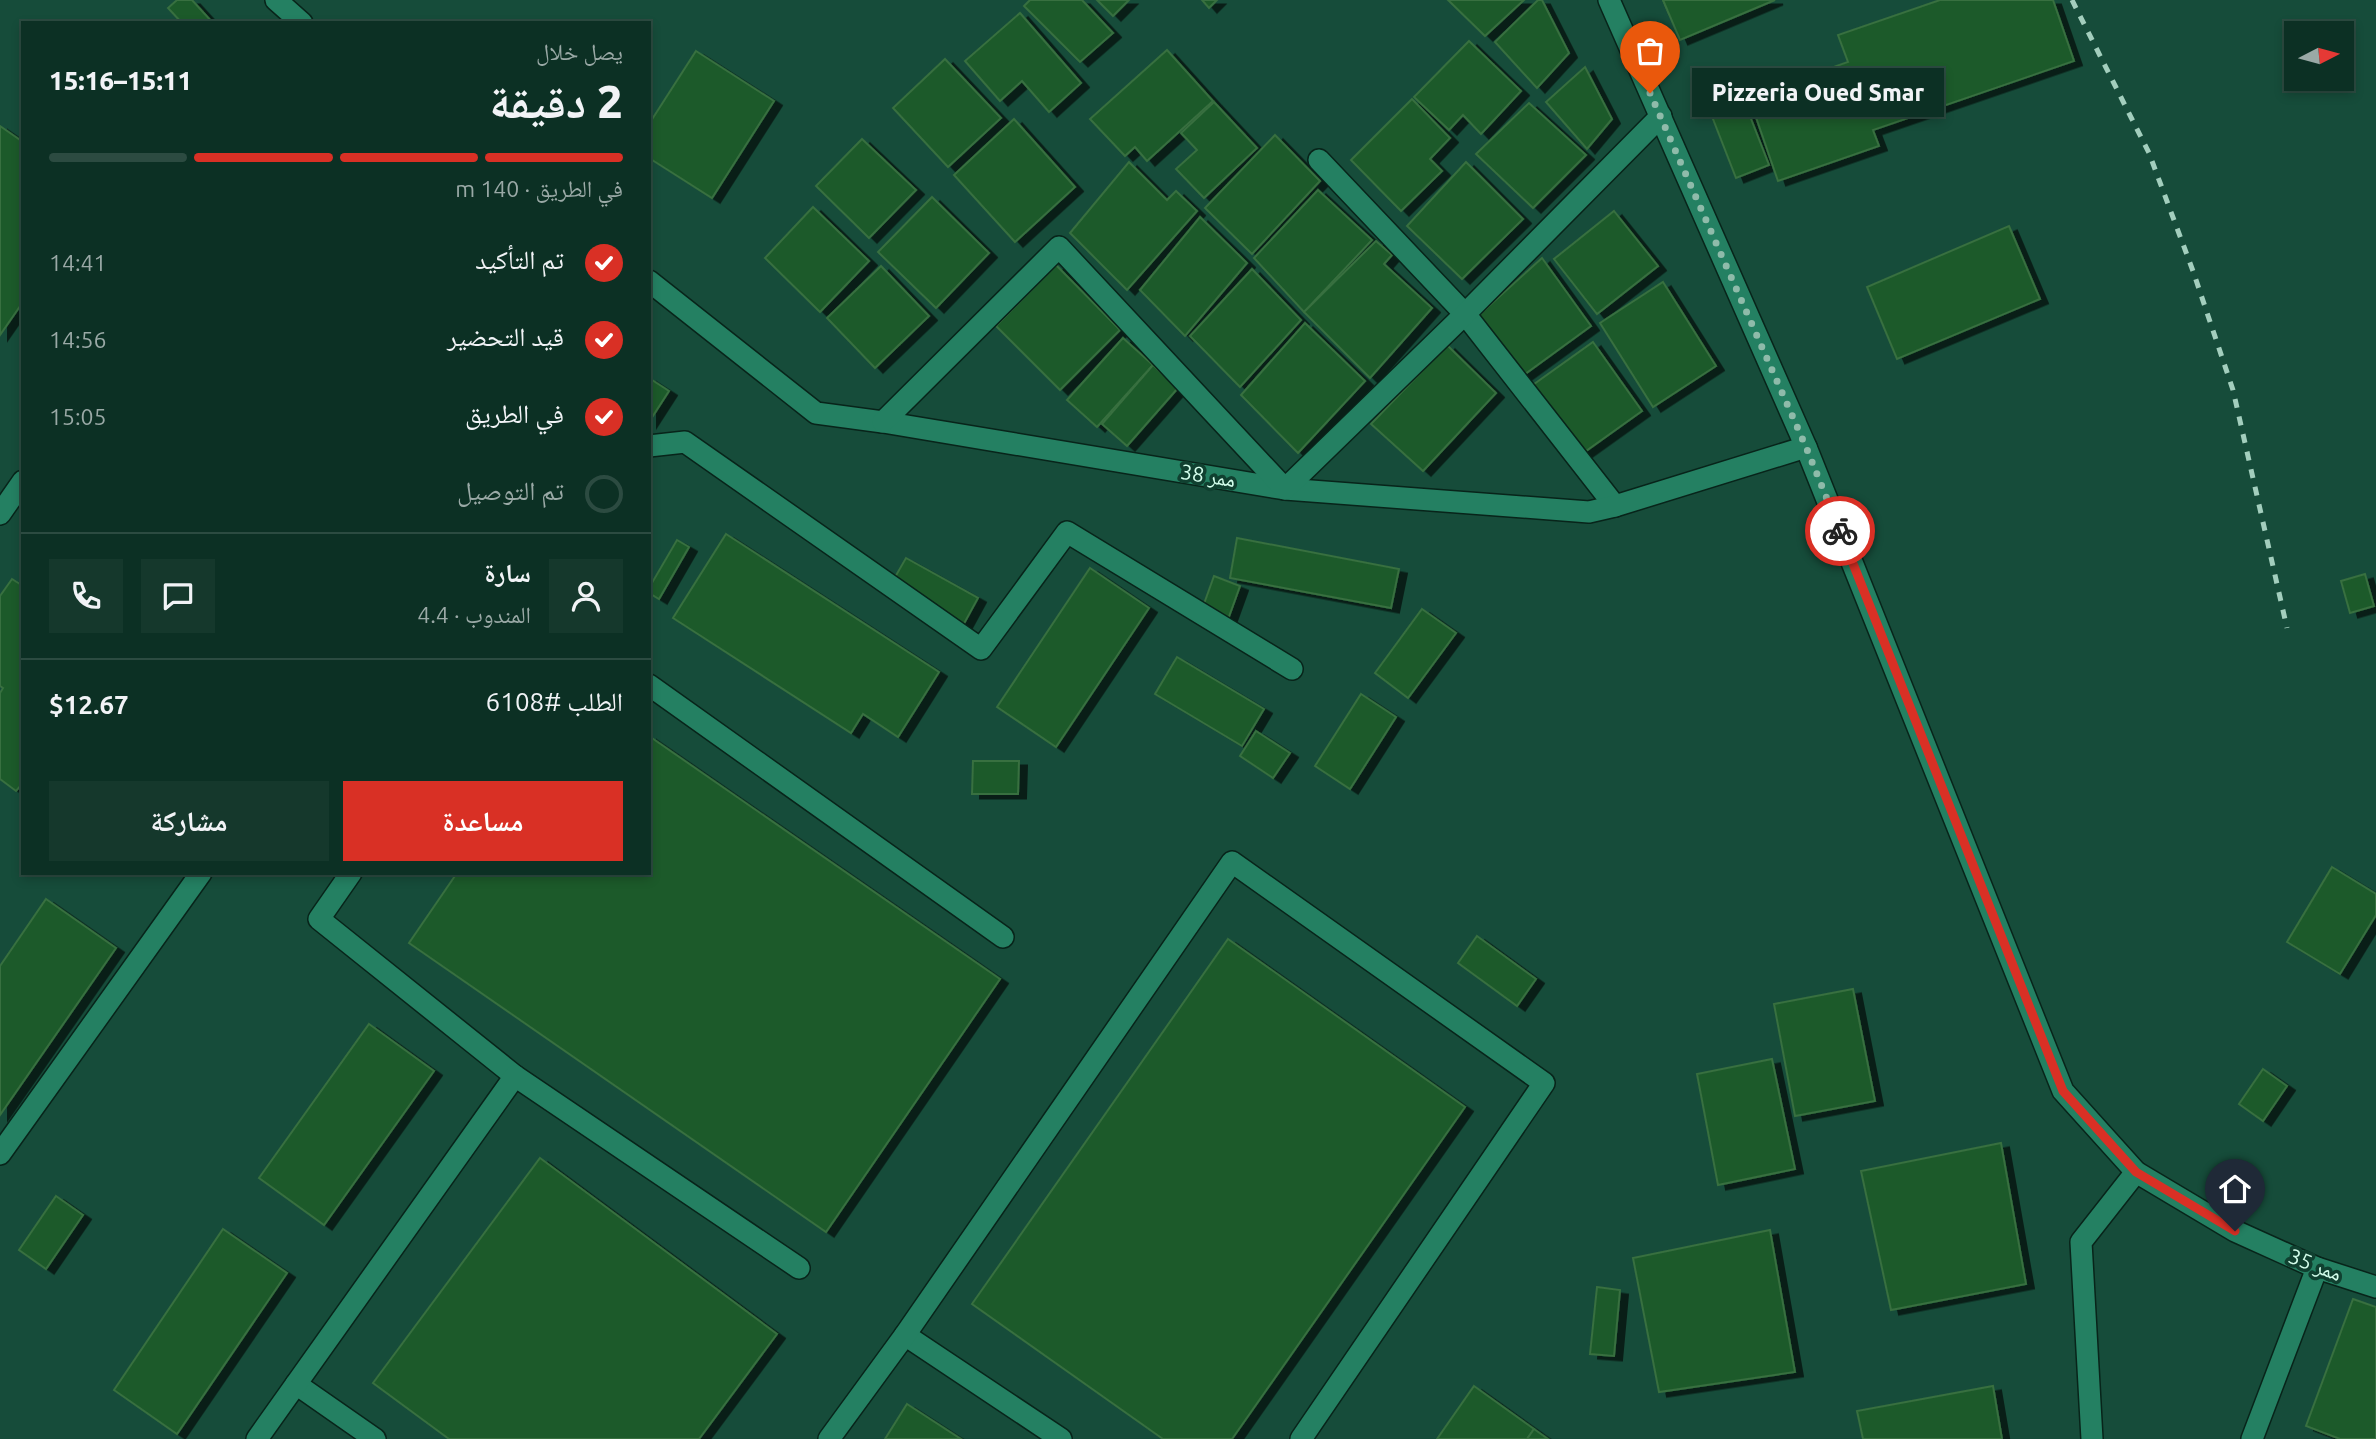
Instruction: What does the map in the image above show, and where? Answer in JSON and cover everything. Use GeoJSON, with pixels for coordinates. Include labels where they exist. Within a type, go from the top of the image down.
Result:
{"type":"FeatureCollection","features":[{"type":"Feature","properties":{"kind":"street"},"geometry":{"type":"LineString","coordinates":[[276,0],[300,21]]}},
{"type":"Feature","properties":{"kind":"street","name":"ممر 35"},"geometry":{"type":"LineString","coordinates":[[1609,0],[1806,447],[2063,1091],[2136,1172],[2235,1231],[2316,1268],[2376,1287]]}},
{"type":"Feature","properties":{"kind":"street"},"geometry":{"type":"LineString","coordinates":[[883,422],[1059,247],[1285,489],[1465,314],[1661,116]]}},
{"type":"Feature","properties":{"kind":"street"},"geometry":{"type":"LineString","coordinates":[[1319,160],[1465,314],[1615,506]]}},
{"type":"Feature","properties":{"kind":"street","name":"ممر 38"},"geometry":{"type":"LineString","coordinates":[[651,283],[817,413],[1285,489],[1589,512],[1806,447]]}},
{"type":"Feature","properties":{"kind":"street"},"geometry":{"type":"LineString","coordinates":[[651,446],[685,442],[981,649],[1067,532],[1292,669]]}},
{"type":"Feature","properties":{"kind":"street"},"geometry":{"type":"LineString","coordinates":[[0,514],[21,485]]}},
{"type":"Feature","properties":{"kind":"street"},"geometry":{"type":"LineString","coordinates":[[651,686],[1003,937]]}},
{"type":"Feature","properties":{"kind":"street"},"geometry":{"type":"LineString","coordinates":[[829,1439],[905,1335],[1232,862],[1544,1083],[1301,1439]]}},
{"type":"Feature","properties":{"kind":"street"},"geometry":{"type":"LineString","coordinates":[[0,1154],[200,875]]}},
{"type":"Feature","properties":{"kind":"street"},"geometry":{"type":"LineString","coordinates":[[350,875],[319,919],[515,1076],[799,1268]]}},
{"type":"Feature","properties":{"kind":"street"},"geometry":{"type":"LineString","coordinates":[[257,1439],[515,1076]]}},
{"type":"Feature","properties":{"kind":"street"},"geometry":{"type":"LineString","coordinates":[[2092,1439],[2081,1242],[2136,1172]]}},
{"type":"Feature","properties":{"kind":"street"},"geometry":{"type":"LineString","coordinates":[[2252,1439],[2316,1268]]}},
{"type":"Feature","properties":{"kind":"street"},"geometry":{"type":"LineString","coordinates":[[905,1335],[1061,1439]]}},
{"type":"Feature","properties":{"kind":"street"},"geometry":{"type":"LineString","coordinates":[[296,1384],[375,1439]]}},
{"type":"Feature","properties":{"kind":"shaded area"},"geometry":{"type":"Polygon","coordinates":[[[0,0],[2376,0],[2376,1439],[0,1439],[0,0]]]}},
{"type":"Feature","properties":{"kind":"building"},"geometry":{"type":"Polygon","coordinates":[[[177,0],[192,0],[211,21],[180,21],[168,8],[177,0]]]}},
{"type":"Feature","properties":{"kind":"building"},"geometry":{"type":"Polygon","coordinates":[[[1030,0],[1082,0],[1113,33],[1080,62],[1024,6],[1030,0]]]}},
{"type":"Feature","properties":{"kind":"building"},"geometry":{"type":"Polygon","coordinates":[[[1097,0],[1129,0],[1113,16],[1097,0]]]}},
{"type":"Feature","properties":{"kind":"building"},"geometry":{"type":"Polygon","coordinates":[[[1202,0],[1217,0],[1209,8],[1202,0]]]}},
{"type":"Feature","properties":{"kind":"building"},"geometry":{"type":"Polygon","coordinates":[[[1448,0],[1524,0],[1485,36],[1448,0]]]}},
{"type":"Feature","properties":{"kind":"building"},"geometry":{"type":"Polygon","coordinates":[[[1538,0],[1542,0],[1569,53],[1537,88],[1495,42],[1538,0]]]}},
{"type":"Feature","properties":{"kind":"building"},"geometry":{"type":"Polygon","coordinates":[[[1663,0],[1700,0],[1669,14],[1663,0]]]}},
{"type":"Feature","properties":{"kind":"building"},"geometry":{"type":"Polygon","coordinates":[[[1663,0],[1775,0],[1680,40],[1663,0]]]}},
{"type":"Feature","properties":{"kind":"building"},"geometry":{"type":"Polygon","coordinates":[[[1940,0],[2053,0],[2074,61],[1873,130],[1879,146],[1778,181],[1749,97],[1848,62],[1838,35],[1940,0]]]}},
{"type":"Feature","properties":{"kind":"building"},"geometry":{"type":"Polygon","coordinates":[[[1020,13],[1081,83],[1049,112],[1022,81],[1000,101],[965,61],[1020,13]]]}},
{"type":"Feature","properties":{"kind":"building"},"geometry":{"type":"Polygon","coordinates":[[[1469,41],[1521,91],[1481,134],[1463,115],[1449,130],[1414,97],[1469,41]]]}},
{"type":"Feature","properties":{"kind":"building"},"geometry":{"type":"Polygon","coordinates":[[[1167,50],[1213,101],[1147,161],[1135,147],[1125,156],[1090,119],[1167,50]]]}},
{"type":"Feature","properties":{"kind":"building"},"geometry":{"type":"Polygon","coordinates":[[[696,51],[774,101],[712,198],[651,159],[651,121],[696,51]]]}},
{"type":"Feature","properties":{"kind":"building"},"geometry":{"type":"Polygon","coordinates":[[[945,59],[1001,118],[948,167],[893,108],[945,59]]]}},
{"type":"Feature","properties":{"kind":"building"},"geometry":{"type":"Polygon","coordinates":[[[1585,67],[1612,119],[1587,149],[1546,102],[1585,67]]]}},
{"type":"Feature","properties":{"kind":"building"},"geometry":{"type":"Polygon","coordinates":[[[1739,88],[1769,165],[1736,178],[1706,101],[1739,88]]]}},
{"type":"Feature","properties":{"kind":"building"},"geometry":{"type":"Polygon","coordinates":[[[1412,99],[1450,138],[1430,159],[1442,171],[1401,211],[1351,160],[1412,99]]]}},
{"type":"Feature","properties":{"kind":"building"},"geometry":{"type":"Polygon","coordinates":[[[1214,102],[1257,148],[1204,198],[1176,169],[1197,150],[1181,133],[1214,102]]]}},
{"type":"Feature","properties":{"kind":"building"},"geometry":{"type":"Polygon","coordinates":[[[1529,103],[1586,155],[1533,208],[1476,154],[1529,103]]]}},
{"type":"Feature","properties":{"kind":"building"},"geometry":{"type":"Polygon","coordinates":[[[1014,119],[1075,187],[1015,242],[954,175],[1014,119]]]}},
{"type":"Feature","properties":{"kind":"building"},"geometry":{"type":"Polygon","coordinates":[[[0,126],[21,141],[21,305],[0,335],[0,126]]]}},
{"type":"Feature","properties":{"kind":"building"},"geometry":{"type":"Polygon","coordinates":[[[1275,135],[1320,181],[1252,254],[1205,208],[1275,135]]]}},
{"type":"Feature","properties":{"kind":"building"},"geometry":{"type":"Polygon","coordinates":[[[862,139],[916,190],[869,238],[816,186],[862,139]]]}},
{"type":"Feature","properties":{"kind":"building"},"geometry":{"type":"Polygon","coordinates":[[[1129,162],[1167,200],[1176,191],[1197,211],[1127,290],[1070,233],[1129,162]]]}},
{"type":"Feature","properties":{"kind":"building"},"geometry":{"type":"Polygon","coordinates":[[[1466,162],[1523,219],[1462,279],[1407,226],[1466,162]]]}},
{"type":"Feature","properties":{"kind":"building"},"geometry":{"type":"Polygon","coordinates":[[[1318,190],[1372,240],[1304,312],[1254,258],[1318,190]]]}},
{"type":"Feature","properties":{"kind":"building"},"geometry":{"type":"Polygon","coordinates":[[[932,197],[989,253],[936,308],[878,252],[932,197]]]}},
{"type":"Feature","properties":{"kind":"building"},"geometry":{"type":"Polygon","coordinates":[[[813,207],[869,261],[820,312],[765,258],[813,207]]]}},
{"type":"Feature","properties":{"kind":"building"},"geometry":{"type":"Polygon","coordinates":[[[1614,211],[1658,266],[1597,314],[1554,259],[1614,211]]]}},
{"type":"Feature","properties":{"kind":"building"},"geometry":{"type":"Polygon","coordinates":[[[1200,217],[1247,263],[1185,336],[1140,290],[1200,217]]]}},
{"type":"Feature","properties":{"kind":"building"},"geometry":{"type":"Polygon","coordinates":[[[2009,226],[2040,299],[1897,359],[1867,287],[2009,226]]]}},
{"type":"Feature","properties":{"kind":"building"},"geometry":{"type":"Polygon","coordinates":[[[1376,241],[1392,255],[1384,264],[1432,308],[1370,378],[1304,312],[1376,241]]]}},
{"type":"Feature","properties":{"kind":"building"},"geometry":{"type":"Polygon","coordinates":[[[1542,258],[1591,326],[1521,377],[1479,315],[1542,258]]]}},
{"type":"Feature","properties":{"kind":"building"},"geometry":{"type":"Polygon","coordinates":[[[1056,265],[1120,330],[1060,390],[996,326],[1056,265]]]}},
{"type":"Feature","properties":{"kind":"building"},"geometry":{"type":"Polygon","coordinates":[[[881,266],[929,316],[875,368],[827,318],[881,266]]]}},
{"type":"Feature","properties":{"kind":"building"},"geometry":{"type":"Polygon","coordinates":[[[1252,269],[1301,320],[1240,387],[1190,336],[1252,269]]]}},
{"type":"Feature","properties":{"kind":"building"},"geometry":{"type":"Polygon","coordinates":[[[1663,282],[1716,366],[1653,407],[1600,323],[1663,282]]]}},
{"type":"Feature","properties":{"kind":"building"},"geometry":{"type":"Polygon","coordinates":[[[1305,323],[1365,381],[1298,453],[1241,395],[1305,323]]]}},
{"type":"Feature","properties":{"kind":"building"},"geometry":{"type":"Polygon","coordinates":[[[1123,338],[1153,365],[1097,427],[1067,400],[1123,338]]]}},
{"type":"Feature","properties":{"kind":"building"},"geometry":{"type":"Polygon","coordinates":[[[1593,342],[1642,411],[1579,456],[1530,387],[1593,342]]]}},
{"type":"Feature","properties":{"kind":"building"},"geometry":{"type":"Polygon","coordinates":[[[1447,345],[1496,393],[1423,471],[1371,424],[1447,345]]]}},
{"type":"Feature","properties":{"kind":"building"},"geometry":{"type":"Polygon","coordinates":[[[1153,365],[1178,388],[1127,446],[1102,424],[1153,365]]]}},
{"type":"Feature","properties":{"kind":"building"},"geometry":{"type":"Polygon","coordinates":[[[651,379],[669,391],[651,419],[651,379]]]}},
{"type":"Feature","properties":{"kind":"building"},"geometry":{"type":"Polygon","coordinates":[[[726,534],[939,672],[898,737],[863,714],[851,733],[673,618],[726,534]]]}},
{"type":"Feature","properties":{"kind":"building"},"geometry":{"type":"Polygon","coordinates":[[[1237,538],[1399,569],[1391,608],[1230,578],[1237,538]]]}},
{"type":"Feature","properties":{"kind":"building"},"geometry":{"type":"Polygon","coordinates":[[[677,540],[689,547],[659,599],[651,594],[651,585],[677,540]]]}},
{"type":"Feature","properties":{"kind":"building"},"geometry":{"type":"Polygon","coordinates":[[[906,558],[978,598],[960,631],[887,591],[906,558]]]}},
{"type":"Feature","properties":{"kind":"building"},"geometry":{"type":"Polygon","coordinates":[[[1090,568],[1149,608],[1056,747],[997,707],[1090,568]]]}},
{"type":"Feature","properties":{"kind":"building"},"geometry":{"type":"Polygon","coordinates":[[[2365,574],[2374,606],[2350,613],[2341,581],[2365,574]]]}},
{"type":"Feature","properties":{"kind":"building"},"geometry":{"type":"Polygon","coordinates":[[[1214,576],[1240,586],[1226,625],[1200,615],[1214,576]]]}},
{"type":"Feature","properties":{"kind":"building"},"geometry":{"type":"Polygon","coordinates":[[[12,579],[21,585],[21,785],[16,791],[0,779],[0,693],[3,688],[0,686],[0,596],[12,579]]]}},
{"type":"Feature","properties":{"kind":"building"},"geometry":{"type":"Polygon","coordinates":[[[1422,609],[1456,633],[1408,698],[1375,673],[1422,609]]]}},
{"type":"Feature","properties":{"kind":"building"},"geometry":{"type":"Polygon","coordinates":[[[1177,657],[1264,709],[1242,746],[1155,694],[1177,657]]]}},
{"type":"Feature","properties":{"kind":"building"},"geometry":{"type":"Polygon","coordinates":[[[1361,694],[1396,717],[1350,789],[1315,766],[1361,694]]]}},
{"type":"Feature","properties":{"kind":"building"},"geometry":{"type":"Polygon","coordinates":[[[1256,731],[1290,753],[1273,778],[1240,756],[1256,731]]]}},
{"type":"Feature","properties":{"kind":"building"},"geometry":{"type":"Polygon","coordinates":[[[651,737],[1000,979],[826,1232],[409,943],[456,875],[651,875],[651,737]]]}},
{"type":"Feature","properties":{"kind":"building"},"geometry":{"type":"Polygon","coordinates":[[[973,761],[1019,761],[1018,794],[972,794],[973,761]]]}},
{"type":"Feature","properties":{"kind":"building"},"geometry":{"type":"Polygon","coordinates":[[[2332,867],[2376,894],[2376,915],[2340,974],[2287,942],[2332,867]]]}},
{"type":"Feature","properties":{"kind":"building"},"geometry":{"type":"Polygon","coordinates":[[[46,899],[116,948],[0,1115],[0,966],[46,899]]]}},
{"type":"Feature","properties":{"kind":"building"},"geometry":{"type":"Polygon","coordinates":[[[1477,936],[1536,979],[1517,1006],[1458,963],[1477,936]]]}},
{"type":"Feature","properties":{"kind":"building"},"geometry":{"type":"Polygon","coordinates":[[[1228,939],[1465,1107],[1232,1439],[1163,1439],[972,1304],[1228,939]]]}},
{"type":"Feature","properties":{"kind":"building"},"geometry":{"type":"Polygon","coordinates":[[[1853,989],[1875,1101],[1795,1116],[1774,1004],[1853,989]]]}},
{"type":"Feature","properties":{"kind":"building"},"geometry":{"type":"Polygon","coordinates":[[[369,1024],[434,1071],[324,1225],[259,1178],[369,1024]]]}},
{"type":"Feature","properties":{"kind":"building"},"geometry":{"type":"Polygon","coordinates":[[[1772,1059],[1795,1169],[1718,1185],[1697,1074],[1772,1059]]]}},
{"type":"Feature","properties":{"kind":"building"},"geometry":{"type":"Polygon","coordinates":[[[2263,1069],[2287,1086],[2263,1121],[2239,1104],[2263,1069]]]}},
{"type":"Feature","properties":{"kind":"building"},"geometry":{"type":"Polygon","coordinates":[[[2001,1143],[2026,1284],[1891,1310],[1861,1171],[2001,1143]]]}},
{"type":"Feature","properties":{"kind":"building"},"geometry":{"type":"Polygon","coordinates":[[[540,1158],[777,1334],[699,1439],[449,1439],[373,1383],[540,1158]]]}},
{"type":"Feature","properties":{"kind":"building"},"geometry":{"type":"Polygon","coordinates":[[[56,1196],[83,1215],[46,1269],[19,1250],[56,1196]]]}},
{"type":"Feature","properties":{"kind":"building"},"geometry":{"type":"Polygon","coordinates":[[[223,1229],[287,1273],[177,1434],[114,1390],[223,1229]]]}},
{"type":"Feature","properties":{"kind":"building"},"geometry":{"type":"Polygon","coordinates":[[[1770,1230],[1795,1372],[1659,1392],[1633,1258],[1770,1230]]]}},
{"type":"Feature","properties":{"kind":"building"},"geometry":{"type":"Polygon","coordinates":[[[1597,1287],[1620,1290],[1614,1356],[1590,1354],[1597,1287]]]}},
{"type":"Feature","properties":{"kind":"building"},"geometry":{"type":"Polygon","coordinates":[[[2353,1299],[2376,1307],[2376,1439],[2340,1439],[2306,1426],[2353,1299]]]}},
{"type":"Feature","properties":{"kind":"building"},"geometry":{"type":"Polygon","coordinates":[[[1474,1386],[1534,1429],[1527,1439],[1437,1439],[1474,1386]]]}},
{"type":"Feature","properties":{"kind":"building"},"geometry":{"type":"Polygon","coordinates":[[[1993,1386],[2002,1439],[1863,1439],[1857,1411],[1993,1386]]]}},
{"type":"Feature","properties":{"kind":"building"},"geometry":{"type":"Polygon","coordinates":[[[907,1404],[961,1439],[885,1439],[907,1404]]]}},
{"type":"Feature","properties":{"kind":"building"},"geometry":{"type":"Polygon","coordinates":[[[1534,1429],[1548,1439],[1527,1439],[1534,1429]]]}},
{"type":"Feature","properties":{"kind":"railway"},"geometry":{"type":"LineString","coordinates":[[2072,0],[2149,153],[2193,271],[2233,390],[2287,628]]}},
{"type":"Feature","properties":{"kind":"way so far"},"geometry":{"type":"LineString","coordinates":[[1650,93],[1806,447],[1840,531]]}},
{"type":"Feature","properties":{"kind":"place","name":"Pizzeria Oued Smar"},"geometry":{"type":"Point","coordinates":[1650,93]}},
{"type":"Feature","properties":{"kind":"route"},"geometry":{"type":"LineString","coordinates":[[1840,531],[2063,1091],[2136,1172],[2235,1231]]}}]}
